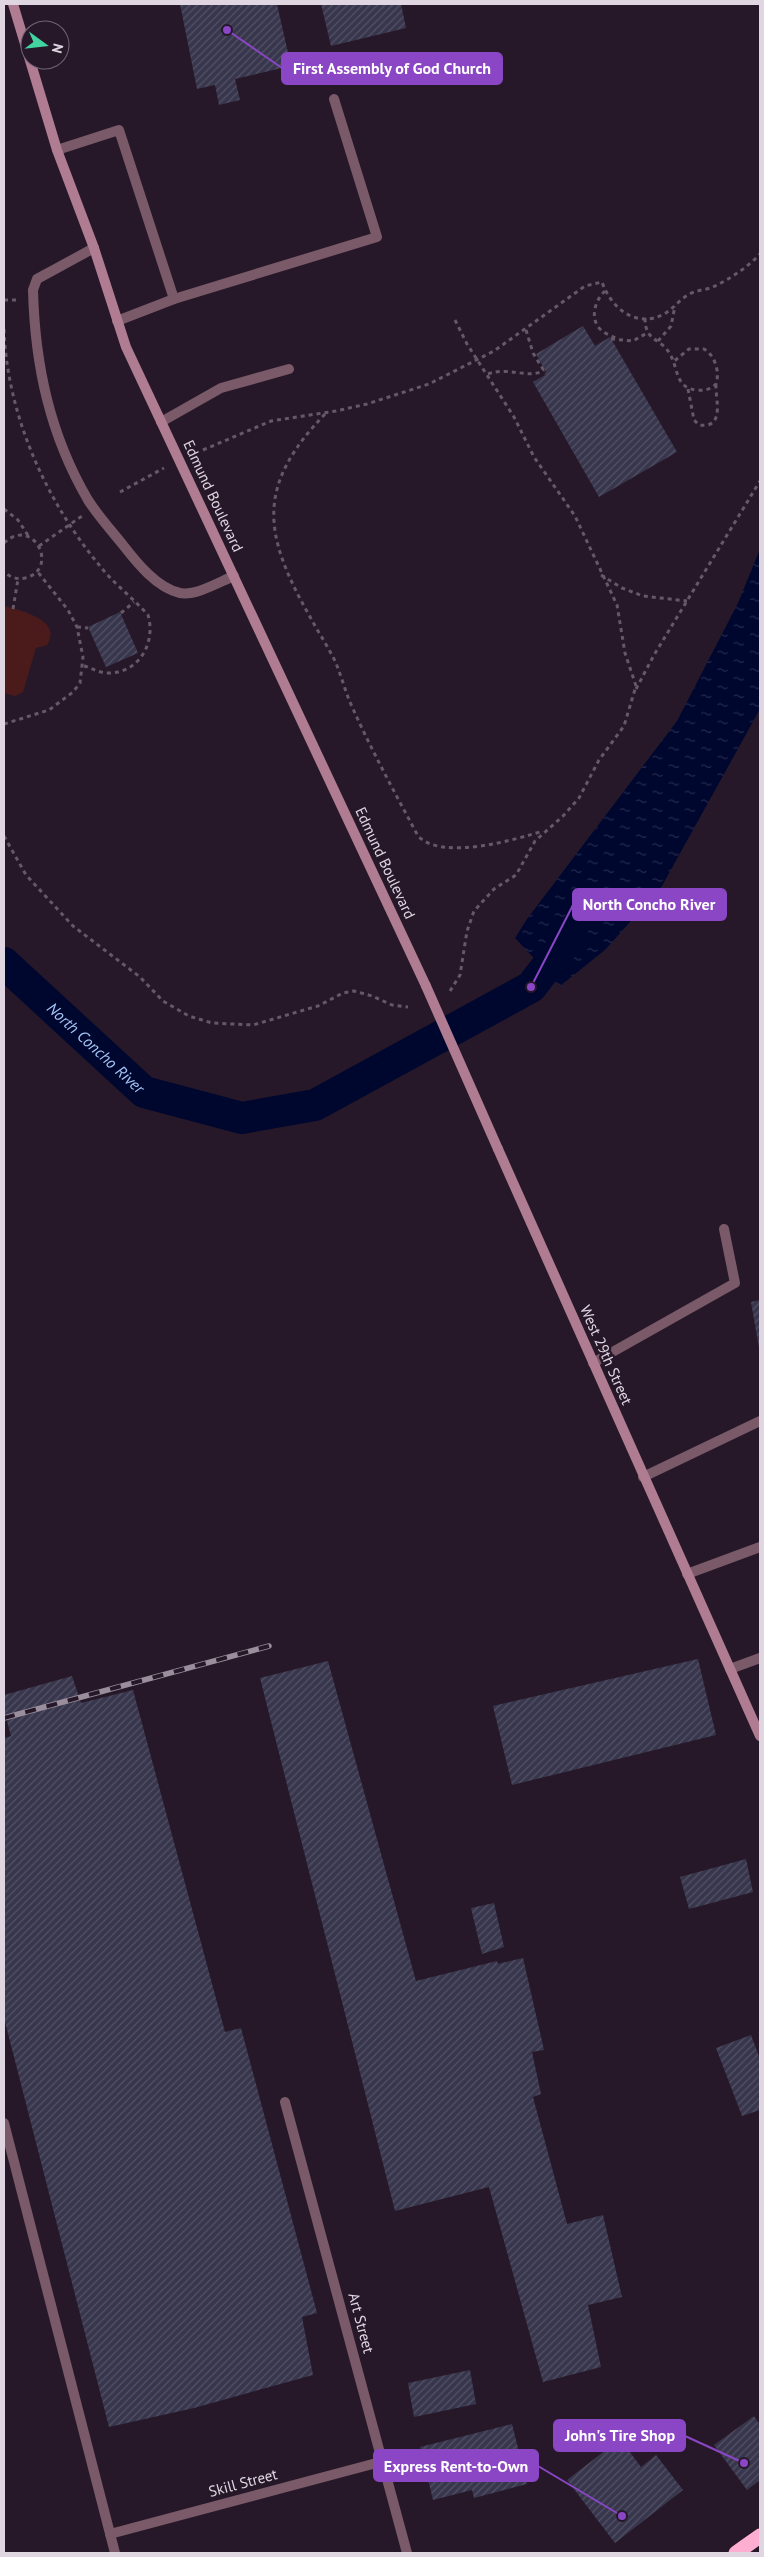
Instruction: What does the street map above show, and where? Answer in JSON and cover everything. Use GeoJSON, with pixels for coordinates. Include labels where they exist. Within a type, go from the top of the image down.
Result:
{"type":"FeatureCollection","features":[{"type":"Feature","properties":{"kind":"highway"},"geometry":{"type":"LineString","coordinates":[[736,2553],[760,2536]]}},
{"type":"Feature","properties":{"kind":"main road","name":"Edmund Boulevard"},"geometry":{"type":"LineString","coordinates":[[13,4],[56,150],[94,248],[126,347],[426,986]]}},
{"type":"Feature","properties":{"kind":"main road","name":"West 29th Street"},"geometry":{"type":"LineString","coordinates":[[426,986],[760,1736]]}},
{"type":"Feature","properties":{"kind":"street"},"geometry":{"type":"LineString","coordinates":[[117,321],[174,299],[377,237],[334,99]]}},
{"type":"Feature","properties":{"kind":"street"},"geometry":{"type":"LineString","coordinates":[[56,150],[119,130],[174,299]]}},
{"type":"Feature","properties":{"kind":"street"},"geometry":{"type":"LineString","coordinates":[[94,248],[37,279],[33,290],[45,396],[62,450],[89,502],[134,559],[165,588],[182,593],[201,589],[234,576]]}},
{"type":"Feature","properties":{"kind":"street"},"geometry":{"type":"LineString","coordinates":[[161,422],[221,388],[289,369]]}},
{"type":"Feature","properties":{"kind":"street"},"geometry":{"type":"LineString","coordinates":[[593,1363],[735,1283],[724,1229]]}},
{"type":"Feature","properties":{"kind":"street"},"geometry":{"type":"LineString","coordinates":[[644,1477],[760,1421]]}},
{"type":"Feature","properties":{"kind":"street"},"geometry":{"type":"LineString","coordinates":[[687,1574],[760,1547]]}},
{"type":"Feature","properties":{"kind":"street"},"geometry":{"type":"LineString","coordinates":[[730,1670],[760,1658]]}},
{"type":"Feature","properties":{"kind":"street","name":"Art Street"},"geometry":{"type":"LineString","coordinates":[[285,2102],[384,2461],[407,2553]]}},
{"type":"Feature","properties":{"kind":"street"},"geometry":{"type":"LineString","coordinates":[[4,2123],[116,2553]]}},
{"type":"Feature","properties":{"kind":"street","name":"Skill Street"},"geometry":{"type":"LineString","coordinates":[[110,2534],[384,2461]]}},
{"type":"Feature","properties":{"kind":"path"},"geometry":{"type":"LineString","coordinates":[[203,450],[271,420],[326,413],[399,395],[429,384],[478,361],[526,330],[579,290],[602,282],[605,291],[622,312],[645,318],[658,317],[689,294],[712,287],[725,280],[753,262],[760,254]]}},
{"type":"Feature","properties":{"kind":"path"},"geometry":{"type":"LineString","coordinates":[[605,291],[598,297],[595,305],[596,323],[600,330],[613,339],[633,341],[647,333]]}},
{"type":"Feature","properties":{"kind":"path"},"geometry":{"type":"LineString","coordinates":[[658,341],[671,326],[675,306]]}},
{"type":"Feature","properties":{"kind":"path"},"geometry":{"type":"LineString","coordinates":[[454,318],[478,361],[514,417],[525,443],[541,470],[575,516],[618,611],[625,654],[634,680],[635,691]]}},
{"type":"Feature","properties":{"kind":"path"},"geometry":{"type":"LineString","coordinates":[[645,318],[647,333],[658,341],[670,354],[679,381],[688,389],[702,391],[716,384]]}},
{"type":"Feature","properties":{"kind":"path"},"geometry":{"type":"LineString","coordinates":[[4,330],[10,382],[20,419],[49,490],[70,525],[100,567],[148,615],[150,623],[149,641],[142,656],[128,668],[113,673],[105,673],[82,665]]}},
{"type":"Feature","properties":{"kind":"path"},"geometry":{"type":"LineString","coordinates":[[526,330],[534,353],[546,374]]}},
{"type":"Feature","properties":{"kind":"path"},"geometry":{"type":"LineString","coordinates":[[673,362],[690,350],[704,349],[714,360],[717,376],[718,410],[713,421],[706,425],[699,425],[694,420],[688,389]]}},
{"type":"Feature","properties":{"kind":"path"},"geometry":{"type":"LineString","coordinates":[[488,374],[508,370],[533,375],[544,370]]}},
{"type":"Feature","properties":{"kind":"path"},"geometry":{"type":"LineString","coordinates":[[326,413],[292,453],[278,481],[274,498],[275,534],[284,562],[308,613],[336,664],[347,697],[382,768],[418,836],[427,843],[441,847],[472,847],[545,830]]}},
{"type":"Feature","properties":{"kind":"path"},"geometry":{"type":"LineString","coordinates":[[120,492],[164,468]]}},
{"type":"Feature","properties":{"kind":"path"},"geometry":{"type":"LineString","coordinates":[[450,991],[460,975],[467,931],[474,911],[494,890],[516,875],[534,841],[563,816],[578,798],[599,760],[624,726],[635,691],[654,655],[760,481]]}},
{"type":"Feature","properties":{"kind":"path"},"geometry":{"type":"LineString","coordinates":[[4,508],[18,520],[29,537],[39,546],[42,560],[37,571],[28,578],[18,579],[4,572]]}},
{"type":"Feature","properties":{"kind":"path"},"geometry":{"type":"LineString","coordinates":[[39,546],[82,516]]}},
{"type":"Feature","properties":{"kind":"path"},"geometry":{"type":"LineString","coordinates":[[4,542],[15,536],[29,537]]}},
{"type":"Feature","properties":{"kind":"path"},"geometry":{"type":"LineString","coordinates":[[5,725],[39,715],[60,703],[80,683],[82,643],[77,627],[68,610],[37,571]]}},
{"type":"Feature","properties":{"kind":"path"},"geometry":{"type":"LineString","coordinates":[[601,575],[622,588],[643,596],[687,601]]}},
{"type":"Feature","properties":{"kind":"path"},"geometry":{"type":"LineString","coordinates":[[14,609],[18,579]]}},
{"type":"Feature","properties":{"kind":"path"},"geometry":{"type":"LineString","coordinates":[[121,613],[134,602]]}},
{"type":"Feature","properties":{"kind":"path"},"geometry":{"type":"LineString","coordinates":[[77,627],[88,628]]}},
{"type":"Feature","properties":{"kind":"path"},"geometry":{"type":"LineString","coordinates":[[4,836],[26,875],[73,926],[140,977],[163,1001],[189,1016],[212,1023],[253,1025],[318,1006],[343,993],[354,991],[372,996],[392,1005],[408,1007]]}},
{"type":"Feature","properties":{"kind":"shaded area"},"geometry":{"type":"Polygon","coordinates":[[[4,606],[38,618],[50,629],[51,636],[47,645],[36,648],[23,692],[15,696],[4,693],[4,606]]]}},
{"type":"Feature","properties":{"kind":"water"},"geometry":{"type":"Polygon","coordinates":[[[760,549],[760,709],[662,886],[605,950],[560,986],[515,938],[527,919],[677,721],[738,603],[760,549]]]}},
{"type":"Feature","properties":{"kind":"building"},"geometry":{"type":"Polygon","coordinates":[[[180,4],[277,4],[291,66],[235,79],[240,100],[219,105],[215,85],[197,89],[180,4]]]}},
{"type":"Feature","properties":{"kind":"building"},"geometry":{"type":"Polygon","coordinates":[[[321,4],[401,4],[406,28],[331,46],[321,4]]]}},
{"type":"Feature","properties":{"kind":"building"},"geometry":{"type":"Polygon","coordinates":[[[583,326],[595,346],[610,337],[677,452],[599,497],[533,382],[547,374],[536,354],[583,326]]]}},
{"type":"Feature","properties":{"kind":"building"},"geometry":{"type":"Polygon","coordinates":[[[120,612],[138,653],[106,667],[88,627],[120,612]]]}},
{"type":"Feature","properties":{"kind":"building"},"geometry":{"type":"Polygon","coordinates":[[[760,1300],[760,1348],[759,1348],[751,1302],[760,1300]]]}},
{"type":"Feature","properties":{"kind":"building"},"geometry":{"type":"Polygon","coordinates":[[[698,1659],[716,1735],[512,1785],[493,1706],[698,1659]]]}},
{"type":"Feature","properties":{"kind":"building"},"geometry":{"type":"Polygon","coordinates":[[[328,1661],[416,1981],[497,1961],[498,1964],[523,1958],[544,2050],[532,2052],[541,2094],[533,2097],[567,2224],[603,2215],[622,2297],[588,2305],[601,2367],[543,2382],[489,2187],[395,2211],[260,1678],[328,1661]]]}},
{"type":"Feature","properties":{"kind":"building"},"geometry":{"type":"Polygon","coordinates":[[[72,1676],[81,1703],[133,1690],[225,2032],[241,2028],[317,2313],[302,2317],[313,2375],[194,2408],[109,2427],[4,2018],[4,1738],[11,1736],[4,1710],[4,1695],[72,1676]]]}},
{"type":"Feature","properties":{"kind":"building"},"geometry":{"type":"Polygon","coordinates":[[[746,1859],[753,1892],[689,1909],[680,1877],[746,1859]]]}},
{"type":"Feature","properties":{"kind":"building"},"geometry":{"type":"Polygon","coordinates":[[[494,1903],[504,1947],[482,1954],[471,1908],[494,1903]]]}},
{"type":"Feature","properties":{"kind":"building"},"geometry":{"type":"Polygon","coordinates":[[[751,2035],[760,2059],[760,2110],[742,2116],[716,2048],[751,2035]]]}},
{"type":"Feature","properties":{"kind":"building"},"geometry":{"type":"Polygon","coordinates":[[[470,2370],[476,2404],[414,2417],[408,2383],[470,2370]]]}},
{"type":"Feature","properties":{"kind":"building"},"geometry":{"type":"Polygon","coordinates":[[[754,2416],[760,2425],[760,2480],[747,2490],[714,2445],[754,2416]]]}},
{"type":"Feature","properties":{"kind":"building"},"geometry":{"type":"Polygon","coordinates":[[[512,2424],[527,2484],[474,2498],[472,2490],[433,2500],[420,2447],[512,2424]]]}},
{"type":"Feature","properties":{"kind":"building"},"geometry":{"type":"Polygon","coordinates":[[[620,2439],[641,2467],[656,2455],[683,2490],[615,2543],[567,2480],[620,2439]]]}},
{"type":"Feature","properties":{"kind":"waterway","name":"North Concho River"},"geometry":{"type":"LineString","coordinates":[[4,963],[144,1092],[242,1118],[315,1105],[531,987],[572,934]]}},
{"type":"Feature","properties":{"kind":"railway"},"geometry":{"type":"LineString","coordinates":[[4,1718],[269,1646]]}},
{"type":"Feature","properties":{"kind":"place","name":"First Assembly of God Church"},"geometry":{"type":"Point","coordinates":[227,30]}},
{"type":"Feature","properties":{"kind":"place","name":"North Concho River"},"geometry":{"type":"Point","coordinates":[531,987]}},
{"type":"Feature","properties":{"kind":"place","name":"John's Tire Shop"},"geometry":{"type":"Point","coordinates":[744,2463]}},
{"type":"Feature","properties":{"kind":"place","name":"Express Rent-to-Own"},"geometry":{"type":"Point","coordinates":[622,2516]}}]}
